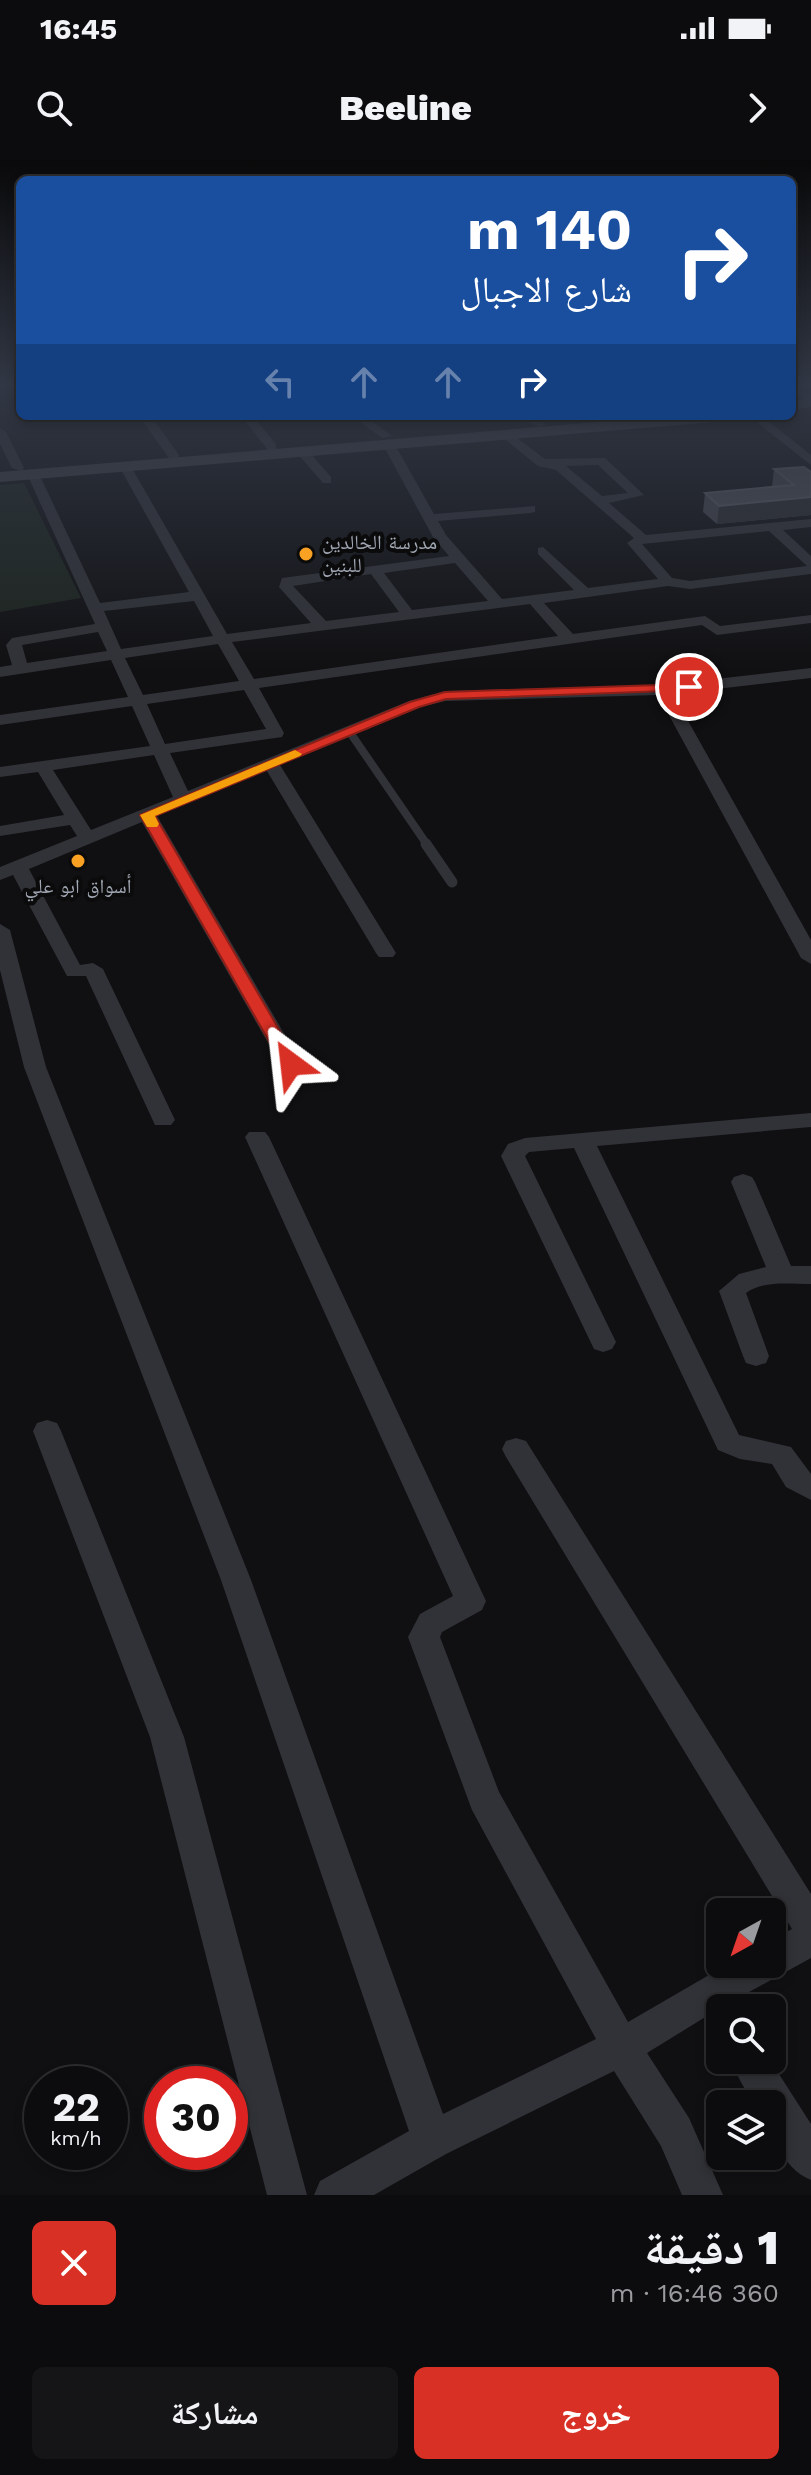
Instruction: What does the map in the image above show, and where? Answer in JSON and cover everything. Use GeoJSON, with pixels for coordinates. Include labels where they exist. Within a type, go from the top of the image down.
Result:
{"type":"FeatureCollection","features":[{"type":"Feature","properties":{"kind":"street"},"geometry":{"type":"LineString","coordinates":[[31,481],[163,750],[183,800]]}},
{"type":"Feature","properties":{"kind":"street"},"geometry":{"type":"LineString","coordinates":[[0,772],[276,733],[133,481]]}},
{"type":"Feature","properties":{"kind":"street"},"geometry":{"type":"LineString","coordinates":[[409,481],[429,518],[458,559],[498,604]]}},
{"type":"Feature","properties":{"kind":"street"},"geometry":{"type":"LineString","coordinates":[[575,481],[643,539]]}},
{"type":"Feature","properties":{"kind":"street"},"geometry":{"type":"LineString","coordinates":[[597,501],[638,495],[623,481]]}},
{"type":"Feature","properties":{"kind":"street"},"geometry":{"type":"LineString","coordinates":[[429,518],[530,509]]}},
{"type":"Feature","properties":{"kind":"street"},"geometry":{"type":"LineString","coordinates":[[668,582],[634,543],[643,539],[811,523]]}},
{"type":"Feature","properties":{"kind":"street"},"geometry":{"type":"LineString","coordinates":[[772,527],[811,563]]}},
{"type":"Feature","properties":{"kind":"street"},"geometry":{"type":"LineString","coordinates":[[543,551],[585,593]]}},
{"type":"Feature","properties":{"kind":"street"},"geometry":{"type":"LineString","coordinates":[[323,627],[286,587],[287,581],[458,559]]}},
{"type":"Feature","properties":{"kind":"street"},"geometry":{"type":"LineString","coordinates":[[374,569],[409,616]]}},
{"type":"Feature","properties":{"kind":"street"},"geometry":{"type":"LineString","coordinates":[[0,672],[222,639],[668,582],[690,585],[811,570]]}},
{"type":"Feature","properties":{"kind":"street"},"geometry":{"type":"LineString","coordinates":[[95,608],[196,596]]}},
{"type":"Feature","properties":{"kind":"street"},"geometry":{"type":"LineString","coordinates":[[534,600],[570,640]]}},
{"type":"Feature","properties":{"kind":"street"},"geometry":{"type":"LineString","coordinates":[[0,720],[705,620],[717,631],[811,619]]}},
{"type":"Feature","properties":{"kind":"street"},"geometry":{"type":"LineString","coordinates":[[21,669],[14,645],[17,641],[104,627]]}},
{"type":"Feature","properties":{"kind":"street"},"geometry":{"type":"LineString","coordinates":[[163,1120],[93,969],[74,972],[9,871],[349,731],[445,696],[663,690],[811,673]]}},
{"type":"Feature","properties":{"kind":"street"},"geometry":{"type":"LineString","coordinates":[[663,690],[811,958]]}},
{"type":"Feature","properties":{"kind":"street"},"geometry":{"type":"LineString","coordinates":[[271,764],[386,953]]}},
{"type":"Feature","properties":{"kind":"street"},"geometry":{"type":"LineString","coordinates":[[42,765],[87,838]]}},
{"type":"Feature","properties":{"kind":"street"},"geometry":{"type":"LineString","coordinates":[[147,815],[291,1064]]}},
{"type":"Feature","properties":{"kind":"street"},"geometry":{"type":"LineString","coordinates":[[0,831],[75,819]]}},
{"type":"Feature","properties":{"kind":"street"},"geometry":{"type":"LineString","coordinates":[[0,930],[35,1067],[236,1580],[432,2140]]}},
{"type":"Feature","properties":{"kind":"street"},"geometry":{"type":"LineString","coordinates":[[603,1342],[513,1156],[516,1149],[525,1145],[811,1120]]}},
{"type":"Feature","properties":{"kind":"street"},"geometry":{"type":"LineString","coordinates":[[257,1137],[471,1601],[431,1623],[424,1637],[484,1799],[621,2047],[675,2132],[703,2195]]}},
{"type":"Feature","properties":{"kind":"street"},"geometry":{"type":"LineString","coordinates":[[582,1140],[728,1442],[741,1451],[762,1450],[781,1455],[796,1479],[811,1489]]}},
{"type":"Feature","properties":{"kind":"street"},"geometry":{"type":"LineString","coordinates":[[743,1182],[782,1276]]}},
{"type":"Feature","properties":{"kind":"street"},"geometry":{"type":"LineString","coordinates":[[756,1356],[732,1291],[741,1280],[811,1275]]}},
{"type":"Feature","properties":{"kind":"street"},"geometry":{"type":"LineString","coordinates":[[47,1431],[167,1737],[287,2195]]}},
{"type":"Feature","properties":{"kind":"street"},"geometry":{"type":"LineString","coordinates":[[516,1449],[811,1927]]}},
{"type":"Feature","properties":{"kind":"street"},"geometry":{"type":"LineString","coordinates":[[786,1952],[811,1938]]}},
{"type":"Feature","properties":{"kind":"street"},"geometry":{"type":"LineString","coordinates":[[727,1994],[747,1978]]}},
{"type":"Feature","properties":{"kind":"street"},"geometry":{"type":"LineString","coordinates":[[334,2195],[432,2140],[706,2009]]}},
{"type":"Feature","properties":{"kind":"street"},"geometry":{"type":"LineString","coordinates":[[757,2074],[811,2160]]}},
{"type":"Feature","properties":{"kind":"lane"},"geometry":{"type":"LineString","coordinates":[[349,731],[452,882]]}},
{"type":"Feature","properties":{"kind":"shaded area"},"geometry":{"type":"Polygon","coordinates":[[[24,483],[81,598],[0,612],[0,485],[24,483]]]}},
{"type":"Feature","properties":{"kind":"building"},"geometry":{"type":"Polygon","coordinates":[[[789,481],[811,481],[811,497],[719,506],[705,493],[794,485],[789,481]]]}},
{"type":"Feature","properties":{"kind":"slow traffic"},"geometry":{"type":"LineString","coordinates":[[152,824],[147,815],[295,754]]}},
{"type":"Feature","properties":{"kind":"place","name":"مدرسة الخالدين للبنين"},"geometry":{"type":"Point","coordinates":[306,554]}},
{"type":"Feature","properties":{"kind":"place","name":"أسواق ابو علي"},"geometry":{"type":"Point","coordinates":[78,861]}},
{"type":"Feature","properties":{"kind":"route"},"geometry":{"type":"LineString","coordinates":[[291,1064],[147,815],[415,704],[445,696],[474,692],[689,687]]}}]}
